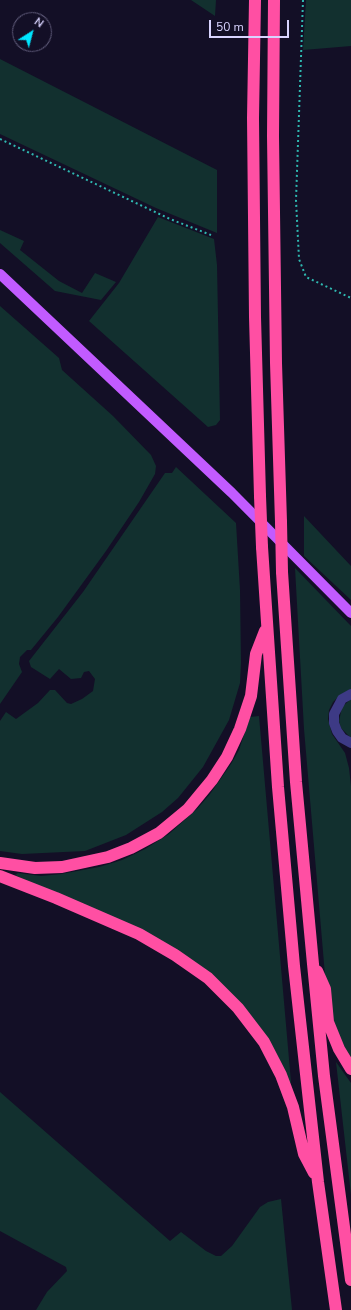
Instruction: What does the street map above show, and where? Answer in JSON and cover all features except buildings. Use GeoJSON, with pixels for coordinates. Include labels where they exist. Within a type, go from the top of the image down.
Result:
{"type":"FeatureCollection","features":[{"type":"Feature","properties":{"kind":"highway"},"geometry":{"type":"LineString","coordinates":[[255,0],[255,301],[260,496],[266,626],[278,787],[294,966],[318,1182],[336,1310]]}},
{"type":"Feature","properties":{"kind":"highway"},"geometry":{"type":"LineString","coordinates":[[274,0],[273,136],[276,363],[282,572],[296,782],[313,964],[324,1076],[351,1280]]}},
{"type":"Feature","properties":{"kind":"highway"},"geometry":{"type":"LineString","coordinates":[[0,863],[35,868],[62,867],[108,857],[131,848],[159,833],[188,808],[212,780],[227,757],[240,729],[251,696],[256,654],[266,626]]}},
{"type":"Feature","properties":{"kind":"highway"},"geometry":{"type":"LineString","coordinates":[[0,876],[85,910],[139,934],[208,978],[238,1008],[264,1042],[284,1082],[294,1107],[304,1154],[318,1182]]}},
{"type":"Feature","properties":{"kind":"highway"},"geometry":{"type":"LineString","coordinates":[[313,964],[325,989],[328,1022],[339,1049],[351,1069]]}},
{"type":"Feature","properties":{"kind":"main road"},"geometry":{"type":"LineString","coordinates":[[0,274],[232,493],[351,612]]}},
{"type":"Feature","properties":{"kind":"lane"},"geometry":{"type":"LineString","coordinates":[[351,694],[342,699],[334,714],[334,723],[337,731],[342,738],[351,743]]}},
{"type":"Feature","properties":{"kind":"path"},"geometry":{"type":"LineString","coordinates":[[303,0],[296,200],[299,259],[306,277],[351,298]]}},
{"type":"Feature","properties":{"kind":"path"},"geometry":{"type":"LineString","coordinates":[[0,139],[164,216],[211,235]]}},
{"type":"Feature","properties":{"kind":"green space"},"geometry":{"type":"Polygon","coordinates":[[[191,0],[216,0],[215,16],[191,0]]]}},
{"type":"Feature","properties":{"kind":"green space"},"geometry":{"type":"Polygon","coordinates":[[[306,0],[351,0],[351,46],[303,50],[306,0]]]}},
{"type":"Feature","properties":{"kind":"green space"},"geometry":{"type":"Polygon","coordinates":[[[0,59],[217,170],[217,233],[156,208],[0,134],[0,59]]]}},
{"type":"Feature","properties":{"kind":"green space"},"geometry":{"type":"Polygon","coordinates":[[[158,217],[214,239],[217,265],[220,420],[216,425],[208,427],[89,321],[119,283],[158,217]]]}},
{"type":"Feature","properties":{"kind":"green space"},"geometry":{"type":"Polygon","coordinates":[[[0,230],[24,241],[20,250],[59,281],[82,293],[95,273],[116,282],[101,300],[55,291],[0,243],[0,230]]]}},
{"type":"Feature","properties":{"kind":"green space"},"geometry":{"type":"Polygon","coordinates":[[[0,306],[59,358],[62,370],[113,416],[151,455],[156,466],[155,474],[139,502],[106,551],[58,617],[31,650],[27,650],[20,657],[19,664],[22,672],[0,704],[0,306]]]}},
{"type":"Feature","properties":{"kind":"green space"},"geometry":{"type":"Polygon","coordinates":[[[176,467],[236,523],[240,590],[241,663],[240,683],[229,720],[203,767],[178,798],[162,812],[126,835],[85,851],[22,854],[0,851],[0,721],[6,712],[16,719],[38,703],[50,690],[55,690],[67,703],[71,704],[82,699],[93,691],[95,679],[89,671],[84,672],[81,678],[71,679],[59,669],[50,679],[31,667],[29,661],[83,592],[165,473],[172,473],[176,467]]]}},
{"type":"Feature","properties":{"kind":"green space"},"geometry":{"type":"Polygon","coordinates":[[[304,516],[351,566],[351,600],[304,556],[304,516]]]}},
{"type":"Feature","properties":{"kind":"green space"},"geometry":{"type":"Polygon","coordinates":[[[295,568],[351,626],[351,689],[340,695],[333,702],[329,710],[328,719],[332,734],[345,753],[349,768],[351,786],[351,1062],[333,1025],[325,975],[304,729],[295,568]]]}},
{"type":"Feature","properties":{"kind":"green space"},"geometry":{"type":"Polygon","coordinates":[[[351,699],[351,738],[341,728],[339,721],[342,707],[351,699]]]}},
{"type":"Feature","properties":{"kind":"green space"},"geometry":{"type":"Polygon","coordinates":[[[259,716],[290,1083],[205,971],[15,875],[18,873],[41,876],[99,867],[122,860],[145,849],[169,834],[198,808],[210,794],[239,750],[250,717],[259,716]]]}},
{"type":"Feature","properties":{"kind":"green space"},"geometry":{"type":"Polygon","coordinates":[[[336,1062],[351,1083],[351,1195],[336,1062]]]}},
{"type":"Feature","properties":{"kind":"green space"},"geometry":{"type":"Polygon","coordinates":[[[0,1092],[170,1241],[181,1232],[206,1251],[216,1256],[221,1256],[232,1246],[260,1207],[268,1202],[281,1199],[292,1310],[36,1310],[47,1292],[67,1271],[66,1267],[0,1231],[0,1092]]]}}]}
